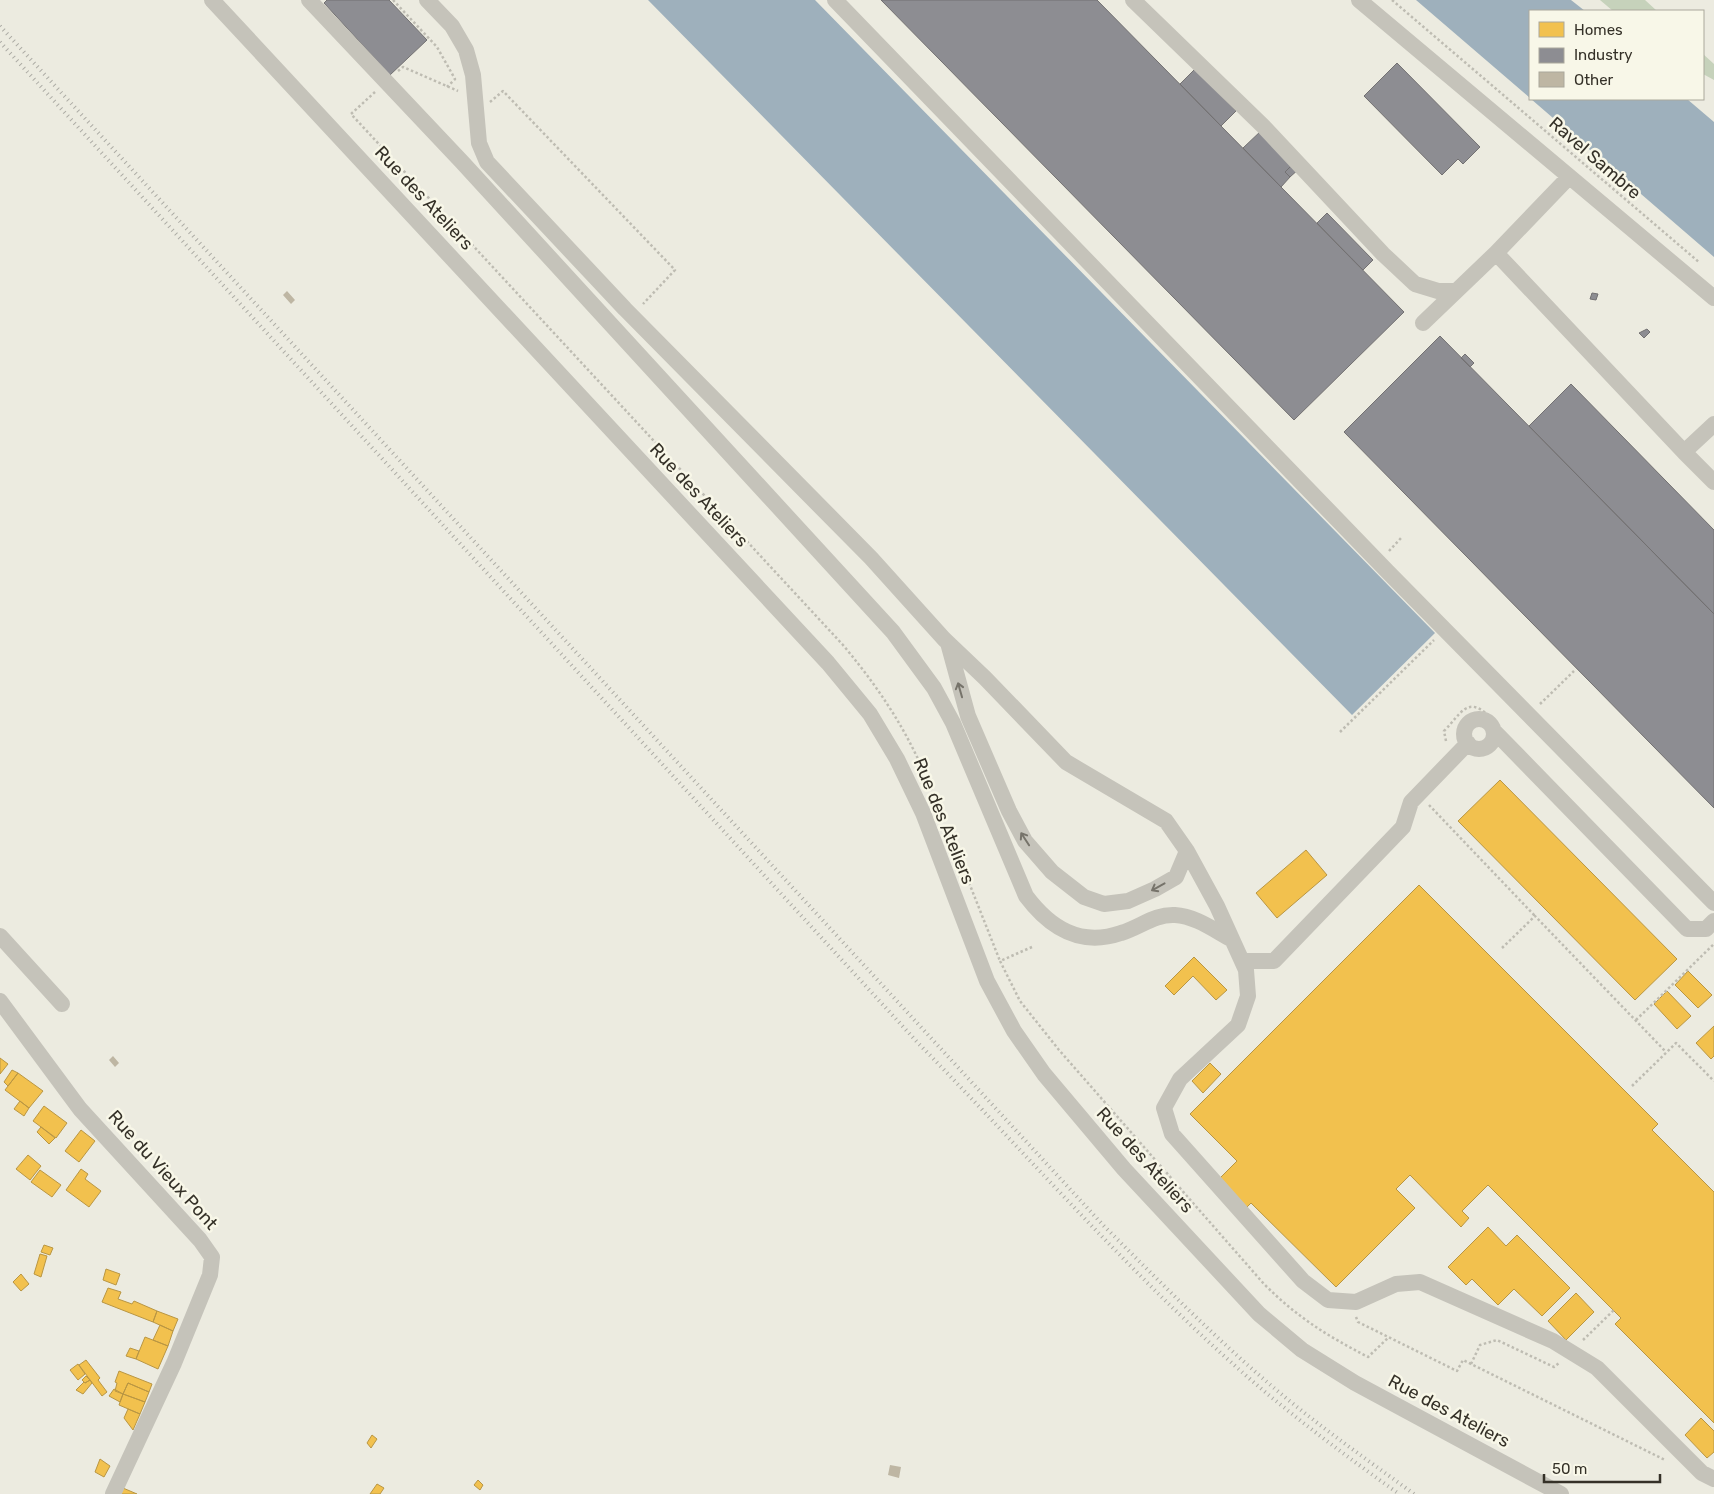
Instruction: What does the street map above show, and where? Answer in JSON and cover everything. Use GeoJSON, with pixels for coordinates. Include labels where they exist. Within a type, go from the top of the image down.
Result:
{"type":"FeatureCollection","features":[{"type":"Feature","properties":{"kind":"street","name":"Rue des Ateliers"},"geometry":{"type":"LineString","coordinates":[[212,0],[828,663],[870,714],[897,759],[923,813],[986,981],[1014,1031],[1044,1074],[1124,1169],[1258,1314],[1302,1350],[1356,1383],[1561,1494]]}},
{"type":"Feature","properties":{"kind":"street"},"geometry":{"type":"LineString","coordinates":[[310,0],[893,632],[929,680],[953,723],[1026,896],[1050,924],[1072,935],[1096,938],[1121,933],[1157,916],[1177,915],[1198,921],[1231,939]]}},
{"type":"Feature","properties":{"kind":"street"},"geometry":{"type":"LineString","coordinates":[[427,0],[452,26],[466,50],[473,75],[479,143],[488,162],[625,309],[870,558],[948,642],[1066,762],[1166,821],[1188,851],[1217,906],[1246,970],[1248,996],[1238,1026],[1180,1079],[1164,1108],[1172,1134],[1303,1281],[1328,1300],[1356,1302],[1396,1284],[1420,1282],[1553,1341],[1597,1368],[1702,1473],[1714,1479]]}},
{"type":"Feature","properties":{"kind":"street"},"geometry":{"type":"LineString","coordinates":[[835,0],[1444,630],[1714,903]]}},
{"type":"Feature","properties":{"kind":"street"},"geometry":{"type":"LineString","coordinates":[[1133,0],[1263,126],[1383,254],[1415,284],[1438,291],[1456,291]]}},
{"type":"Feature","properties":{"kind":"street"},"geometry":{"type":"LineString","coordinates":[[1359,0],[1714,298]]}},
{"type":"Feature","properties":{"kind":"street"},"geometry":{"type":"LineString","coordinates":[[1423,323],[1496,253],[1569,176]]}},
{"type":"Feature","properties":{"kind":"street"},"geometry":{"type":"LineString","coordinates":[[1496,253],[1714,482]]}},
{"type":"Feature","properties":{"kind":"street"},"geometry":{"type":"LineString","coordinates":[[1684,452],[1714,424]]}},
{"type":"Feature","properties":{"kind":"street"},"geometry":{"type":"LineString","coordinates":[[948,642],[968,716],[1009,811],[1026,841],[1052,872],[1084,897],[1104,904],[1128,901],[1155,890],[1176,877],[1188,851]]}},
{"type":"Feature","properties":{"kind":"street"},"geometry":{"type":"LineString","coordinates":[[1494,726],[1493,741],[1486,748],[1476,749],[1468,743],[1464,734],[1475,719],[1485,720],[1494,726],[1686,929],[1706,929],[1714,922]]}},
{"type":"Feature","properties":{"kind":"street"},"geometry":{"type":"LineString","coordinates":[[1242,961],[1274,962],[1403,827],[1411,802],[1468,743]]}},
{"type":"Feature","properties":{"kind":"street"},"geometry":{"type":"LineString","coordinates":[[0,936],[62,1004]]}},
{"type":"Feature","properties":{"kind":"street","name":"Rue du Vieux Pont"},"geometry":{"type":"LineString","coordinates":[[0,1001],[80,1109],[200,1240],[212,1257],[210,1275],[174,1363],[112,1494]]}},
{"type":"Feature","properties":{"kind":"path"},"geometry":{"type":"LineString","coordinates":[[393,0],[437,47],[455,79],[447,86]]}},
{"type":"Feature","properties":{"kind":"path","name":"Ravel Sambre"},"geometry":{"type":"LineString","coordinates":[[1392,0],[1706,269]]}},
{"type":"Feature","properties":{"kind":"path"},"geometry":{"type":"LineString","coordinates":[[1340,732],[1444,630]]}},
{"type":"Feature","properties":{"kind":"path"},"geometry":{"type":"LineString","coordinates":[[1537,707],[1574,671]]}},
{"type":"Feature","properties":{"kind":"path"},"geometry":{"type":"LineString","coordinates":[[1446,749],[1444,731],[1468,707],[1473,705],[1479,707],[1494,726]]}},
{"type":"Feature","properties":{"kind":"path"},"geometry":{"type":"LineString","coordinates":[[1418,795],[1666,1052]]}},
{"type":"Feature","properties":{"kind":"path"},"geometry":{"type":"LineString","coordinates":[[1502,948],[1535,916]]}},
{"type":"Feature","properties":{"kind":"path"},"geometry":{"type":"LineString","coordinates":[[1636,1020],[1714,944]]}},
{"type":"Feature","properties":{"kind":"path"},"geometry":{"type":"LineString","coordinates":[[1032,947],[1000,961],[1020,1000],[1111,1111],[1264,1284],[1290,1310],[1323,1334],[1368,1357],[1390,1337]]}},
{"type":"Feature","properties":{"kind":"path"},"geometry":{"type":"LineString","coordinates":[[1632,1086],[1676,1043],[1714,1081]]}},
{"type":"Feature","properties":{"kind":"path"},"geometry":{"type":"LineString","coordinates":[[1347,1301],[1358,1322],[1457,1372],[1463,1360],[1674,1464]]}},
{"type":"Feature","properties":{"kind":"green space"},"geometry":{"type":"Polygon","coordinates":[[[1600,0],[1645,0],[1656,10],[1612,10],[1600,0]]]}},
{"type":"Feature","properties":{"kind":"green space"},"geometry":{"type":"Polygon","coordinates":[[[1704,55],[1714,64],[1714,80],[1704,75],[1704,55]]]}},
{"type":"Feature","properties":{"kind":"water"},"geometry":{"type":"Polygon","coordinates":[[[648,0],[815,0],[1435,633],[1352,715],[648,0]]]}},
{"type":"Feature","properties":{"kind":"water"},"geometry":{"type":"Polygon","coordinates":[[[1416,0],[1571,0],[1584,10],[1529,10],[1529,97],[1416,0]]]}},
{"type":"Feature","properties":{"kind":"water"},"geometry":{"type":"Polygon","coordinates":[[[1532,100],[1688,100],[1714,122],[1714,257],[1532,100]]]}},
{"type":"Feature","properties":{"kind":"building: Homes"},"geometry":{"type":"Polygon","coordinates":[[[1500,780],[1677,959],[1635,1000],[1458,821],[1500,780]]]}},
{"type":"Feature","properties":{"kind":"building: Homes"},"geometry":{"type":"Polygon","coordinates":[[[1306,850],[1327,875],[1277,918],[1256,893],[1306,850]]]}},
{"type":"Feature","properties":{"kind":"building: Homes"},"geometry":{"type":"Polygon","coordinates":[[[1419,885],[1658,1124],[1652,1130],[1714,1192],[1714,1423],[1615,1324],[1621,1318],[1488,1185],[1462,1211],[1469,1218],[1461,1227],[1410,1175],[1396,1189],[1415,1208],[1336,1287],[1251,1203],[1245,1209],[1217,1181],[1237,1161],[1190,1114],[1419,885]]]}},
{"type":"Feature","properties":{"kind":"building: Homes"},"geometry":{"type":"Polygon","coordinates":[[[1194,957],[1227,990],[1216,1000],[1193,976],[1174,995],[1165,986],[1194,957]]]}},
{"type":"Feature","properties":{"kind":"building: Homes"},"geometry":{"type":"Polygon","coordinates":[[[1688,971],[1712,995],[1698,1008],[1675,985],[1688,971]]]}},
{"type":"Feature","properties":{"kind":"building: Homes"},"geometry":{"type":"Polygon","coordinates":[[[1667,991],[1691,1016],[1677,1029],[1654,1004],[1667,991]]]}},
{"type":"Feature","properties":{"kind":"building: Homes"},"geometry":{"type":"Polygon","coordinates":[[[1714,1026],[1714,1056],[1711,1059],[1696,1043],[1714,1026]]]}},
{"type":"Feature","properties":{"kind":"building: Homes"},"geometry":{"type":"Polygon","coordinates":[[[0,1058],[8,1064],[0,1074],[0,1058]]]}},
{"type":"Feature","properties":{"kind":"building: Homes"},"geometry":{"type":"Polygon","coordinates":[[[1210,1063],[1221,1074],[1203,1093],[1192,1081],[1210,1063]]]}},
{"type":"Feature","properties":{"kind":"building: Homes"},"geometry":{"type":"Polygon","coordinates":[[[12,1070],[18,1073],[8,1086],[4,1082],[12,1070]]]}},
{"type":"Feature","properties":{"kind":"building: Homes"},"geometry":{"type":"Polygon","coordinates":[[[18,1073],[43,1091],[29,1108],[5,1090],[18,1073]]]}},
{"type":"Feature","properties":{"kind":"building: Homes"},"geometry":{"type":"Polygon","coordinates":[[[20,1101],[29,1108],[24,1116],[14,1109],[20,1101]]]}},
{"type":"Feature","properties":{"kind":"building: Homes"},"geometry":{"type":"Polygon","coordinates":[[[44,1106],[67,1123],[56,1138],[33,1121],[44,1106]]]}},
{"type":"Feature","properties":{"kind":"building: Homes"},"geometry":{"type":"Polygon","coordinates":[[[41,1127],[55,1138],[49,1144],[37,1132],[41,1127]]]}},
{"type":"Feature","properties":{"kind":"building: Homes"},"geometry":{"type":"Polygon","coordinates":[[[81,1130],[95,1141],[79,1162],[65,1151],[81,1130]]]}},
{"type":"Feature","properties":{"kind":"building: Homes"},"geometry":{"type":"Polygon","coordinates":[[[28,1155],[41,1166],[30,1180],[16,1169],[28,1155]]]}},
{"type":"Feature","properties":{"kind":"building: Homes"},"geometry":{"type":"Polygon","coordinates":[[[81,1169],[88,1174],[85,1179],[101,1191],[89,1207],[66,1190],[81,1169]]]}},
{"type":"Feature","properties":{"kind":"building: Homes"},"geometry":{"type":"Polygon","coordinates":[[[40,1170],[61,1185],[52,1197],[31,1182],[40,1170]]]}},
{"type":"Feature","properties":{"kind":"building: Homes"},"geometry":{"type":"Polygon","coordinates":[[[1488,1227],[1506,1246],[1517,1235],[1570,1288],[1542,1316],[1514,1289],[1498,1305],[1472,1279],[1466,1285],[1448,1267],[1488,1227]]]}},
{"type":"Feature","properties":{"kind":"building: Homes"},"geometry":{"type":"Polygon","coordinates":[[[44,1245],[53,1248],[50,1255],[41,1252],[44,1245]]]}},
{"type":"Feature","properties":{"kind":"building: Homes"},"geometry":{"type":"Polygon","coordinates":[[[40,1254],[47,1256],[41,1277],[34,1274],[40,1254]]]}},
{"type":"Feature","properties":{"kind":"building: Homes"},"geometry":{"type":"Polygon","coordinates":[[[106,1269],[120,1274],[116,1285],[103,1280],[106,1269]]]}},
{"type":"Feature","properties":{"kind":"building: Homes"},"geometry":{"type":"Polygon","coordinates":[[[21,1274],[29,1284],[21,1291],[13,1282],[21,1274]]]}},
{"type":"Feature","properties":{"kind":"building: Homes"},"geometry":{"type":"Polygon","coordinates":[[[108,1288],[121,1292],[118,1299],[132,1304],[134,1301],[157,1311],[153,1322],[102,1302],[108,1288]]]}},
{"type":"Feature","properties":{"kind":"building: Homes"},"geometry":{"type":"Polygon","coordinates":[[[1576,1293],[1594,1312],[1566,1340],[1548,1321],[1576,1293]]]}},
{"type":"Feature","properties":{"kind":"building: Homes"},"geometry":{"type":"Polygon","coordinates":[[[157,1311],[178,1319],[173,1331],[153,1322],[157,1311]]]}},
{"type":"Feature","properties":{"kind":"building: Homes"},"geometry":{"type":"Polygon","coordinates":[[[160,1325],[173,1331],[168,1346],[153,1340],[160,1325]]]}},
{"type":"Feature","properties":{"kind":"building: Homes"},"geometry":{"type":"Polygon","coordinates":[[[145,1337],[168,1346],[158,1369],[136,1359],[145,1337]]]}},
{"type":"Feature","properties":{"kind":"building: Homes"},"geometry":{"type":"Polygon","coordinates":[[[130,1348],[139,1351],[136,1359],[126,1356],[130,1348]]]}},
{"type":"Feature","properties":{"kind":"building: Homes"},"geometry":{"type":"Polygon","coordinates":[[[86,1360],[100,1378],[98,1380],[107,1392],[102,1396],[79,1365],[86,1360]]]}},
{"type":"Feature","properties":{"kind":"building: Homes"},"geometry":{"type":"Polygon","coordinates":[[[78,1364],[85,1374],[78,1380],[70,1370],[78,1364]]]}},
{"type":"Feature","properties":{"kind":"building: Homes"},"geometry":{"type":"Polygon","coordinates":[[[119,1371],[152,1384],[149,1392],[128,1383],[123,1394],[115,1391],[117,1383],[115,1382],[119,1371]]]}},
{"type":"Feature","properties":{"kind":"building: Homes"},"geometry":{"type":"Polygon","coordinates":[[[86,1376],[90,1380],[85,1383],[82,1380],[86,1376]]]}},
{"type":"Feature","properties":{"kind":"building: Homes"},"geometry":{"type":"Polygon","coordinates":[[[90,1380],[92,1383],[83,1394],[76,1390],[84,1382],[90,1380]]]}},
{"type":"Feature","properties":{"kind":"building: Homes"},"geometry":{"type":"Polygon","coordinates":[[[128,1383],[149,1392],[145,1402],[123,1394],[128,1383]]]}},
{"type":"Feature","properties":{"kind":"building: Homes"},"geometry":{"type":"Polygon","coordinates":[[[114,1389],[123,1394],[120,1402],[109,1396],[114,1389]]]}},
{"type":"Feature","properties":{"kind":"building: Homes"},"geometry":{"type":"Polygon","coordinates":[[[123,1394],[145,1402],[140,1414],[119,1405],[123,1394]]]}},
{"type":"Feature","properties":{"kind":"building: Homes"},"geometry":{"type":"Polygon","coordinates":[[[128,1409],[140,1414],[133,1430],[124,1418],[128,1409]]]}},
{"type":"Feature","properties":{"kind":"building: Homes"},"geometry":{"type":"Polygon","coordinates":[[[1701,1418],[1714,1431],[1714,1452],[1707,1458],[1685,1435],[1701,1418]]]}},
{"type":"Feature","properties":{"kind":"building: Homes"},"geometry":{"type":"Polygon","coordinates":[[[372,1435],[377,1439],[371,1448],[367,1443],[372,1435]]]}},
{"type":"Feature","properties":{"kind":"building: Homes"},"geometry":{"type":"Polygon","coordinates":[[[100,1459],[110,1466],[104,1477],[95,1472],[100,1459]]]}},
{"type":"Feature","properties":{"kind":"building: Homes"},"geometry":{"type":"Polygon","coordinates":[[[478,1480],[483,1485],[480,1490],[474,1485],[478,1480]]]}},
{"type":"Feature","properties":{"kind":"building: Homes"},"geometry":{"type":"Polygon","coordinates":[[[377,1484],[384,1488],[380,1494],[370,1494],[377,1484]]]}},
{"type":"Feature","properties":{"kind":"building: Homes"},"geometry":{"type":"Polygon","coordinates":[[[123,1488],[137,1494],[121,1494],[123,1488]]]}},
{"type":"Feature","properties":{"kind":"building: Industry"},"geometry":{"type":"Polygon","coordinates":[[[327,0],[389,0],[427,40],[390,75],[324,3],[327,0]]]}},
{"type":"Feature","properties":{"kind":"building: Industry"},"geometry":{"type":"Polygon","coordinates":[[[881,0],[1097,0],[1404,312],[1294,420],[881,0]]]}},
{"type":"Feature","properties":{"kind":"building: Industry"},"geometry":{"type":"Polygon","coordinates":[[[1397,63],[1480,147],[1463,164],[1458,159],[1442,175],[1364,96],[1397,63]]]}},
{"type":"Feature","properties":{"kind":"building: Industry"},"geometry":{"type":"Polygon","coordinates":[[[1195,69],[1236,111],[1221,126],[1180,84],[1195,69]]]}},
{"type":"Feature","properties":{"kind":"building: Industry"},"geometry":{"type":"Polygon","coordinates":[[[1263,129],[1295,162],[1285,172],[1290,177],[1281,187],[1243,148],[1263,129]]]}},
{"type":"Feature","properties":{"kind":"building: Industry"},"geometry":{"type":"Polygon","coordinates":[[[1295,162],[1300,168],[1290,177],[1285,172],[1295,162]]]}},
{"type":"Feature","properties":{"kind":"building: Industry"},"geometry":{"type":"Polygon","coordinates":[[[1327,213],[1373,260],[1363,270],[1317,223],[1327,213]]]}},
{"type":"Feature","properties":{"kind":"building: Industry"},"geometry":{"type":"Polygon","coordinates":[[[1592,293],[1598,294],[1596,300],[1590,299],[1592,293]]]}},
{"type":"Feature","properties":{"kind":"building: Industry"},"geometry":{"type":"Polygon","coordinates":[[[1647,329],[1650,332],[1644,338],[1639,333],[1647,329]]]}},
{"type":"Feature","properties":{"kind":"building: Industry"},"geometry":{"type":"Polygon","coordinates":[[[1440,336],[1714,614],[1714,808],[1344,432],[1440,336]]]}},
{"type":"Feature","properties":{"kind":"building: Industry"},"geometry":{"type":"Polygon","coordinates":[[[1465,354],[1474,363],[1470,367],[1461,358],[1465,354]]]}},
{"type":"Feature","properties":{"kind":"building: Industry"},"geometry":{"type":"Polygon","coordinates":[[[1571,384],[1714,530],[1714,614],[1529,426],[1571,384]]]}},
{"type":"Feature","properties":{"kind":"building: Other"},"geometry":{"type":"Polygon","coordinates":[[[287,291],[295,300],[291,304],[283,295],[287,291]]]}},
{"type":"Feature","properties":{"kind":"building: Other"},"geometry":{"type":"Polygon","coordinates":[[[113,1056],[119,1063],[115,1067],[109,1060],[113,1056]]]}},
{"type":"Feature","properties":{"kind":"building: Other"},"geometry":{"type":"Polygon","coordinates":[[[890,1465],[901,1467],[899,1478],[888,1475],[890,1465]]]}},
{"type":"Feature","properties":{"kind":"railway"},"geometry":{"type":"LineString","coordinates":[[0,26],[1103,1225],[1234,1353],[1280,1393],[1346,1445],[1414,1494]]}},
{"type":"Feature","properties":{"kind":"railway"},"geometry":{"type":"LineString","coordinates":[[0,42],[918,1043],[1112,1247],[1151,1287],[1233,1364],[1314,1431],[1399,1494]]}}]}
